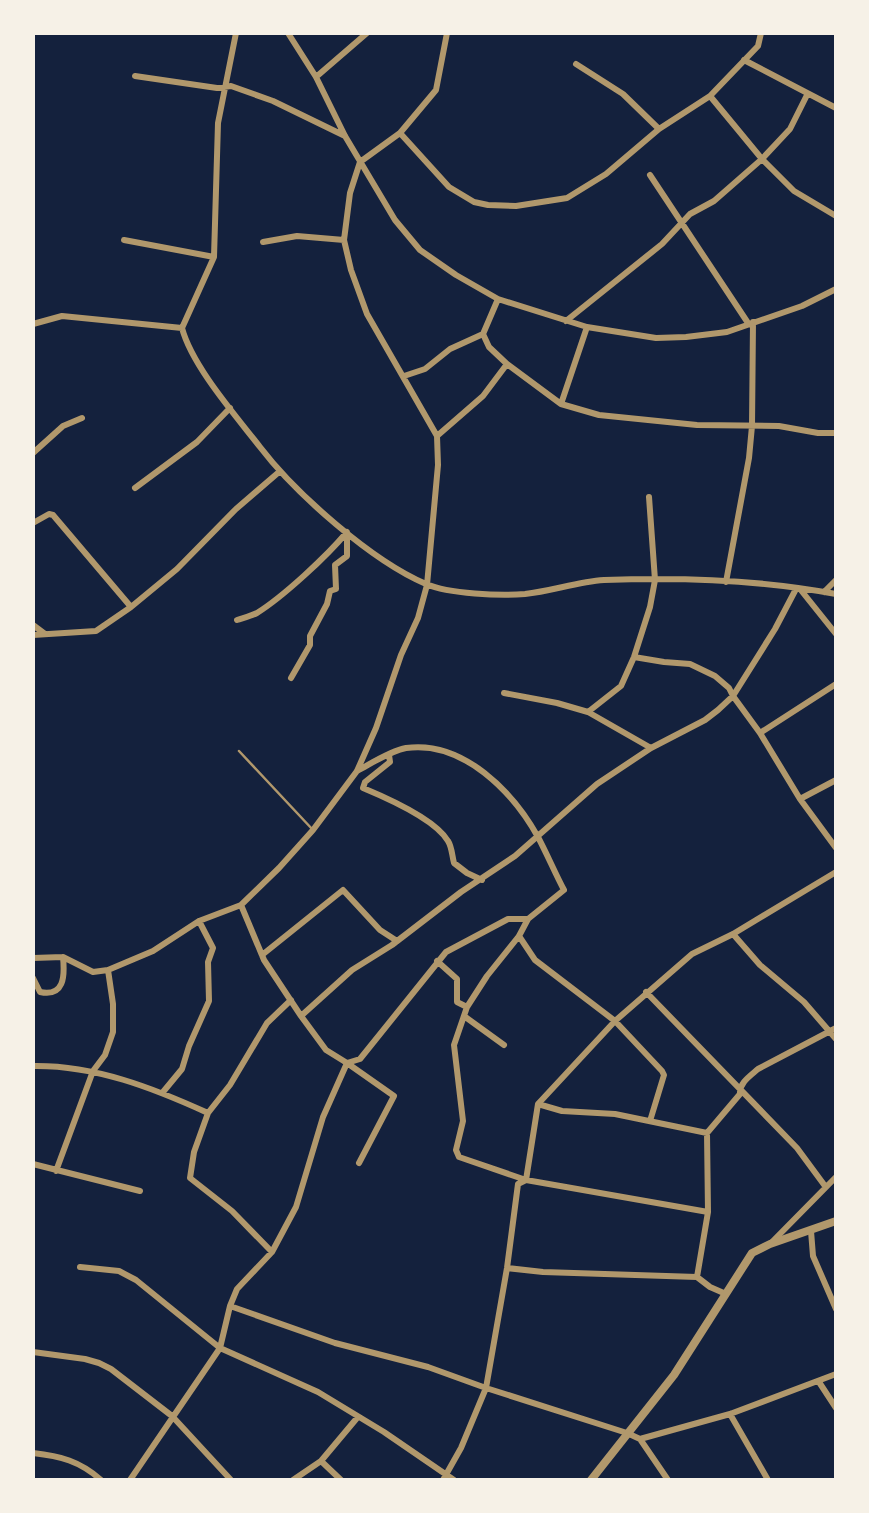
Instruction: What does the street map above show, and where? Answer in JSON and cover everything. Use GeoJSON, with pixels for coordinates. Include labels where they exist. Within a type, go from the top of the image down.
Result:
{"type":"FeatureCollection","features":[{"type":"Feature","properties":{"kind":"street"},"geometry":{"type":"LineString","coordinates":[[236,33],[218,123],[214,257],[182,328],[185,341],[194,356],[279,472],[376,555],[427,585],[468,593],[525,594],[601,580],[655,580],[726,582],[836,594]]}},
{"type":"Feature","properties":{"kind":"street"},"geometry":{"type":"LineString","coordinates":[[288,33],[316,76],[345,136],[396,220],[420,250],[498,299],[587,327],[656,338],[727,332],[803,306],[836,289]]}},
{"type":"Feature","properties":{"kind":"street"},"geometry":{"type":"LineString","coordinates":[[316,76],[367,33]]}},
{"type":"Feature","properties":{"kind":"street"},"geometry":{"type":"LineString","coordinates":[[33,958],[63,957],[93,972],[108,970],[153,951],[199,921],[241,905],[313,830],[357,771],[418,618],[427,585],[438,465],[438,436],[367,314],[351,270],[344,240],[350,193],[360,162],[400,133],[436,90],[447,33]]}},
{"type":"Feature","properties":{"kind":"street"},"geometry":{"type":"LineString","coordinates":[[400,133],[460,196],[488,205],[516,206],[567,198],[606,174],[659,129],[710,96],[758,46],[761,33]]}},
{"type":"Feature","properties":{"kind":"street"},"geometry":{"type":"LineString","coordinates":[[744,60],[836,108]]}},
{"type":"Feature","properties":{"kind":"street"},"geometry":{"type":"LineString","coordinates":[[576,64],[623,94],[659,129]]}},
{"type":"Feature","properties":{"kind":"street"},"geometry":{"type":"LineString","coordinates":[[135,76],[217,88],[231,86],[272,101],[345,136]]}},
{"type":"Feature","properties":{"kind":"street"},"geometry":{"type":"LineString","coordinates":[[566,321],[662,244],[683,221],[714,201],[762,159],[790,129],[807,95]]}},
{"type":"Feature","properties":{"kind":"street"},"geometry":{"type":"LineString","coordinates":[[710,96],[762,159],[794,191],[836,216]]}},
{"type":"Feature","properties":{"kind":"street"},"geometry":{"type":"LineString","coordinates":[[650,175],[750,323],[752,426],[747,475],[726,582]]}},
{"type":"Feature","properties":{"kind":"street"},"geometry":{"type":"LineString","coordinates":[[263,242],[297,236],[344,240]]}},
{"type":"Feature","properties":{"kind":"street"},"geometry":{"type":"LineString","coordinates":[[124,240],[214,257]]}},
{"type":"Feature","properties":{"kind":"street"},"geometry":{"type":"LineString","coordinates":[[404,376],[425,369],[450,349],[483,334],[498,299]]}},
{"type":"Feature","properties":{"kind":"street"},"geometry":{"type":"LineString","coordinates":[[33,324],[62,316],[182,328]]}},
{"type":"Feature","properties":{"kind":"street"},"geometry":{"type":"LineString","coordinates":[[561,404],[587,327]]}},
{"type":"Feature","properties":{"kind":"street"},"geometry":{"type":"LineString","coordinates":[[483,334],[489,347],[507,365],[561,404],[599,415],[642,421],[725,427],[779,426],[818,433],[836,433]]}},
{"type":"Feature","properties":{"kind":"street"},"geometry":{"type":"LineString","coordinates":[[438,436],[483,396],[507,365]]}},
{"type":"Feature","properties":{"kind":"street"},"geometry":{"type":"LineString","coordinates":[[135,488],[197,442],[230,408]]}},
{"type":"Feature","properties":{"kind":"street"},"geometry":{"type":"LineString","coordinates":[[33,453],[63,426],[82,418]]}},
{"type":"Feature","properties":{"kind":"street"},"geometry":{"type":"LineString","coordinates":[[33,635],[96,631],[131,607],[177,569],[236,509],[279,472]]}},
{"type":"Feature","properties":{"kind":"street"},"geometry":{"type":"LineString","coordinates":[[588,712],[621,686],[634,657],[650,607],[655,580],[649,497]]}},
{"type":"Feature","properties":{"kind":"street"},"geometry":{"type":"LineString","coordinates":[[33,523],[49,514],[53,515],[131,607]]}},
{"type":"Feature","properties":{"kind":"street"},"geometry":{"type":"LineString","coordinates":[[237,621],[256,614],[287,589],[347,532]]}},
{"type":"Feature","properties":{"kind":"street"},"geometry":{"type":"LineString","coordinates":[[291,678],[310,645],[310,636],[327,604],[330,591],[335,589],[335,565],[346,556],[347,532]]}},
{"type":"Feature","properties":{"kind":"street"},"geometry":{"type":"LineString","coordinates":[[824,592],[836,580]]}},
{"type":"Feature","properties":{"kind":"street"},"geometry":{"type":"LineString","coordinates":[[798,589],[836,634]]}},
{"type":"Feature","properties":{"kind":"street"},"geometry":{"type":"LineString","coordinates":[[301,1016],[352,970],[397,942],[482,880],[538,836],[597,784],[651,748],[705,720],[733,696],[798,589]]}},
{"type":"Feature","properties":{"kind":"street"},"geometry":{"type":"LineString","coordinates":[[33,625],[45,634]]}},
{"type":"Feature","properties":{"kind":"street"},"geometry":{"type":"LineString","coordinates":[[634,657],[690,664],[730,688],[800,799],[836,848]]}},
{"type":"Feature","properties":{"kind":"street"},"geometry":{"type":"LineString","coordinates":[[760,733],[836,684]]}},
{"type":"Feature","properties":{"kind":"street"},"geometry":{"type":"LineString","coordinates":[[504,693],[588,712],[651,748]]}},
{"type":"Feature","properties":{"kind":"street"},"geometry":{"type":"LineString","coordinates":[[357,771],[404,748],[437,750],[459,757],[496,783],[516,804],[538,836],[564,890],[528,919],[519,936],[487,976],[467,1007],[454,1045],[463,1121],[456,1150],[459,1157],[526,1180],[708,1212]]}},
{"type":"Feature","properties":{"kind":"street"},"geometry":{"type":"LineString","coordinates":[[389,755],[390,762],[365,782],[363,788],[423,817],[439,829],[450,843],[454,863],[482,880]]}},
{"type":"Feature","properties":{"kind":"street"},"geometry":{"type":"LineString","coordinates":[[800,799],[836,780]]}},
{"type":"Feature","properties":{"kind":"street"},"geometry":{"type":"LineString","coordinates":[[526,1180],[538,1104],[615,1021],[692,954],[733,934],[836,872]]}},
{"type":"Feature","properties":{"kind":"street"},"geometry":{"type":"LineString","coordinates":[[262,955],[343,890],[380,930],[397,942]]}},
{"type":"Feature","properties":{"kind":"street"},"geometry":{"type":"LineString","coordinates":[[241,905],[262,955],[326,1050],[394,1096],[359,1163]]}},
{"type":"Feature","properties":{"kind":"street"},"geometry":{"type":"LineString","coordinates":[[130,1480],[220,1348],[237,1289],[272,1252],[296,1207],[318,1130],[347,1063],[360,1059],[437,961],[458,943],[508,919],[528,919]]}},
{"type":"Feature","properties":{"kind":"street"},"geometry":{"type":"LineString","coordinates":[[163,1092],[182,1069],[209,1001],[208,962],[213,948],[199,921]]}},
{"type":"Feature","properties":{"kind":"street"},"geometry":{"type":"LineString","coordinates":[[733,934],[760,965],[833,1030],[836,1040]]}},
{"type":"Feature","properties":{"kind":"street"},"geometry":{"type":"LineString","coordinates":[[519,936],[535,960],[615,1021],[664,1075],[650,1121]]}},
{"type":"Feature","properties":{"kind":"street"},"geometry":{"type":"LineString","coordinates":[[33,978],[40,992],[55,993],[61,989],[64,977],[63,957]]}},
{"type":"Feature","properties":{"kind":"street"},"geometry":{"type":"LineString","coordinates":[[437,961],[457,979],[457,1002],[467,1007]]}},
{"type":"Feature","properties":{"kind":"street"},"geometry":{"type":"LineString","coordinates":[[56,1171],[93,1071],[105,1055],[113,1031],[113,1003],[108,970]]}},
{"type":"Feature","properties":{"kind":"street"},"geometry":{"type":"LineString","coordinates":[[646,992],[797,1148],[825,1186]]}},
{"type":"Feature","properties":{"kind":"street"},"geometry":{"type":"LineString","coordinates":[[272,1252],[232,1211],[190,1178],[194,1152],[208,1113],[230,1085],[267,1023],[291,1000]]}},
{"type":"Feature","properties":{"kind":"street"},"geometry":{"type":"LineString","coordinates":[[464,1016],[504,1045]]}},
{"type":"Feature","properties":{"kind":"street"},"geometry":{"type":"LineString","coordinates":[[697,1277],[708,1212],[707,1133],[740,1094],[739,1089],[747,1078],[758,1069],[833,1030]]}},
{"type":"Feature","properties":{"kind":"street"},"geometry":{"type":"LineString","coordinates":[[33,1066],[93,1071],[163,1092],[208,1113]]}},
{"type":"Feature","properties":{"kind":"street"},"geometry":{"type":"LineString","coordinates":[[538,1104],[562,1111],[615,1114],[707,1133]]}},
{"type":"Feature","properties":{"kind":"street"},"geometry":{"type":"LineString","coordinates":[[33,1164],[140,1191]]}},
{"type":"Feature","properties":{"kind":"street"},"geometry":{"type":"LineString","coordinates":[[771,1244],[836,1177]]}},
{"type":"Feature","properties":{"kind":"street"},"geometry":{"type":"LineString","coordinates":[[79,1267],[119,1271],[136,1280],[220,1348],[318,1392],[448,1478],[486,1388],[507,1268],[518,1184],[526,1180]]}},
{"type":"Feature","properties":{"kind":"street"},"geometry":{"type":"LineString","coordinates":[[591,1480],[674,1375],[752,1253],[836,1221]]}},
{"type":"Feature","properties":{"kind":"street"},"geometry":{"type":"LineString","coordinates":[[811,1231],[813,1256],[836,1309]]}},
{"type":"Feature","properties":{"kind":"street"},"geometry":{"type":"LineString","coordinates":[[507,1268],[543,1272],[697,1277],[726,1294]]}},
{"type":"Feature","properties":{"kind":"street"},"geometry":{"type":"LineString","coordinates":[[230,1306],[335,1343],[429,1367],[627,1433],[640,1439],[668,1480]]}},
{"type":"Feature","properties":{"kind":"street"},"geometry":{"type":"LineString","coordinates":[[33,1352],[99,1363],[111,1369],[172,1416],[231,1480]]}},
{"type":"Feature","properties":{"kind":"street"},"geometry":{"type":"LineString","coordinates":[[640,1439],[730,1414],[836,1374]]}},
{"type":"Feature","properties":{"kind":"street"},"geometry":{"type":"LineString","coordinates":[[819,1382],[836,1408]]}},
{"type":"Feature","properties":{"kind":"street"},"geometry":{"type":"LineString","coordinates":[[730,1414],[768,1480]]}},
{"type":"Feature","properties":{"kind":"street"},"geometry":{"type":"LineString","coordinates":[[293,1480],[321,1461],[357,1418]]}},
{"type":"Feature","properties":{"kind":"street"},"geometry":{"type":"LineString","coordinates":[[33,1453],[74,1461],[101,1480]]}},
{"type":"Feature","properties":{"kind":"street"},"geometry":{"type":"LineString","coordinates":[[321,1461],[341,1480]]}},
{"type":"Feature","properties":{"kind":"lane"},"geometry":{"type":"LineString","coordinates":[[239,751],[313,830]]}}]}
